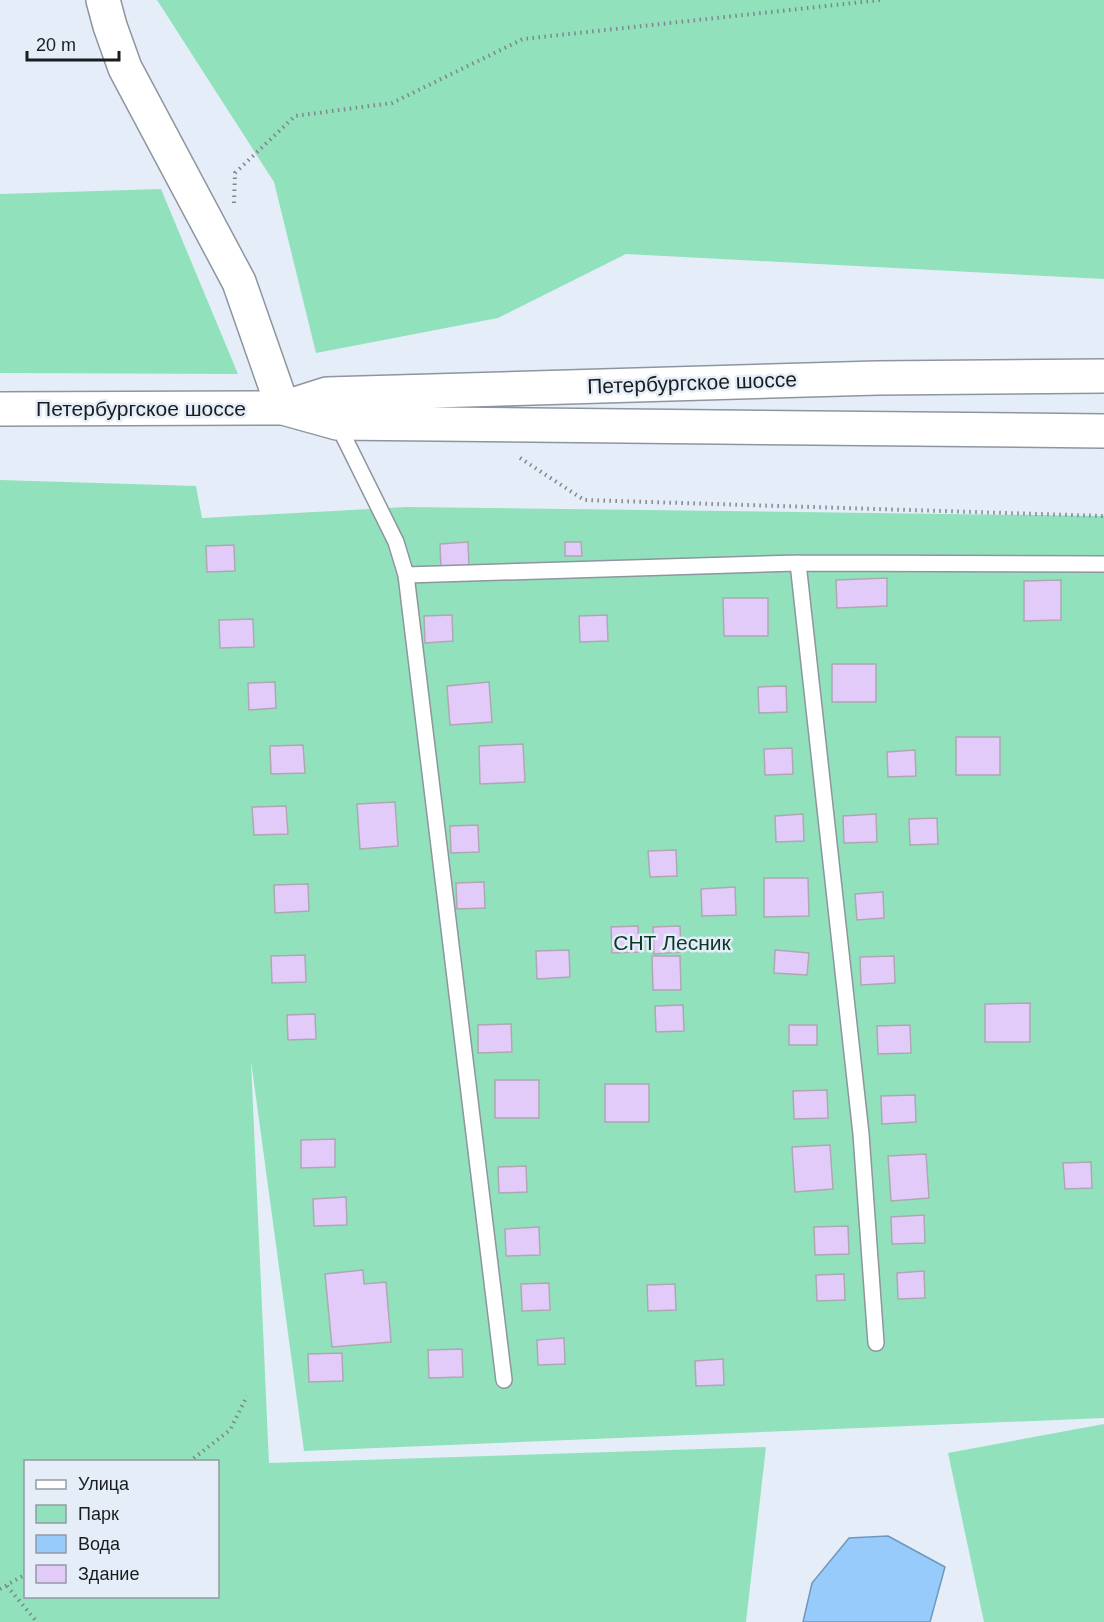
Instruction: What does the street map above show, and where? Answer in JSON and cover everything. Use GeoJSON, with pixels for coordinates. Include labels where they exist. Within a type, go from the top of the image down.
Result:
{"type":"FeatureCollection","features":[{"type":"Feature","properties":{"kind":"main road"},"geometry":{"type":"LineString","coordinates":[[103,0],[125,68],[239,282],[283,408]]}},
{"type":"Feature","properties":{"kind":"main road","name":"Петербургское шоссе"},"geometry":{"type":"LineString","coordinates":[[283,408],[327,394],[877,378],[1104,376]]}},
{"type":"Feature","properties":{"kind":"main road","name":"Петербургское шоссе"},"geometry":{"type":"LineString","coordinates":[[0,409],[283,408],[337,423],[1104,431]]}},
{"type":"Feature","properties":{"kind":"lane"},"geometry":{"type":"LineString","coordinates":[[337,423],[396,542],[406,575],[504,1380]]}},
{"type":"Feature","properties":{"kind":"lane"},"geometry":{"type":"LineString","coordinates":[[406,575],[798,563],[1104,564]]}},
{"type":"Feature","properties":{"kind":"lane"},"geometry":{"type":"LineString","coordinates":[[798,563],[861,1134],[876,1343]]}},
{"type":"Feature","properties":{"kind":"path"},"geometry":{"type":"LineString","coordinates":[[234,208],[235,173],[295,116],[392,103],[523,39],[881,0]]}},
{"type":"Feature","properties":{"kind":"path"},"geometry":{"type":"LineString","coordinates":[[516,456],[584,500],[1104,516]]}},
{"type":"Feature","properties":{"kind":"path"},"geometry":{"type":"LineString","coordinates":[[190,1460],[230,1430],[247,1396]]}},
{"type":"Feature","properties":{"kind":"path"},"geometry":{"type":"LineString","coordinates":[[0,1589],[24,1576]]}},
{"type":"Feature","properties":{"kind":"path"},"geometry":{"type":"LineString","coordinates":[[7,1586],[37,1622]]}},
{"type":"Feature","properties":{"kind":"green space"},"geometry":{"type":"Polygon","coordinates":[[[157,0],[1104,0],[1104,279],[626,254],[498,318],[316,353],[274,182],[157,0]]]}},
{"type":"Feature","properties":{"kind":"green space"},"geometry":{"type":"Polygon","coordinates":[[[161,189],[238,374],[0,373],[0,194],[161,189]]]}},
{"type":"Feature","properties":{"kind":"green space","name":"СНТ Лесник"},"geometry":{"type":"Polygon","coordinates":[[[0,480],[196,486],[202,518],[406,507],[1104,516],[1104,1418],[304,1451],[251,1061],[269,1463],[766,1447],[746,1622],[0,1622],[0,480]]]}},
{"type":"Feature","properties":{"kind":"green space"},"geometry":{"type":"Polygon","coordinates":[[[1104,1424],[1104,1622],[984,1622],[948,1453],[1104,1424]]]}},
{"type":"Feature","properties":{"kind":"water"},"geometry":{"type":"Polygon","coordinates":[[[888,1536],[945,1567],[930,1622],[803,1622],[812,1583],[849,1538],[888,1536]]]}},
{"type":"Feature","properties":{"kind":"building"},"geometry":{"type":"Polygon","coordinates":[[[468,542],[469,569],[441,570],[440,544],[468,542]]]}},
{"type":"Feature","properties":{"kind":"building"},"geometry":{"type":"Polygon","coordinates":[[[565,542],[581,542],[582,556],[565,556],[565,542]]]}},
{"type":"Feature","properties":{"kind":"building"},"geometry":{"type":"Polygon","coordinates":[[[234,545],[235,571],[207,572],[206,546],[234,545]]]}},
{"type":"Feature","properties":{"kind":"building"},"geometry":{"type":"Polygon","coordinates":[[[887,578],[887,606],[837,608],[836,580],[887,578]]]}},
{"type":"Feature","properties":{"kind":"building"},"geometry":{"type":"Polygon","coordinates":[[[1061,580],[1061,620],[1024,621],[1024,581],[1061,580]]]}},
{"type":"Feature","properties":{"kind":"building"},"geometry":{"type":"Polygon","coordinates":[[[723,598],[768,598],[768,636],[724,636],[723,598]]]}},
{"type":"Feature","properties":{"kind":"building"},"geometry":{"type":"Polygon","coordinates":[[[452,615],[453,641],[425,643],[424,616],[452,615]]]}},
{"type":"Feature","properties":{"kind":"building"},"geometry":{"type":"Polygon","coordinates":[[[607,615],[608,641],[580,642],[579,616],[607,615]]]}},
{"type":"Feature","properties":{"kind":"building"},"geometry":{"type":"Polygon","coordinates":[[[253,619],[254,647],[220,648],[219,620],[253,619]]]}},
{"type":"Feature","properties":{"kind":"building"},"geometry":{"type":"Polygon","coordinates":[[[832,664],[876,664],[876,702],[832,702],[832,664]]]}},
{"type":"Feature","properties":{"kind":"building"},"geometry":{"type":"Polygon","coordinates":[[[275,682],[276,708],[249,710],[248,683],[275,682]]]}},
{"type":"Feature","properties":{"kind":"building"},"geometry":{"type":"Polygon","coordinates":[[[489,682],[492,722],[450,725],[447,686],[489,682]]]}},
{"type":"Feature","properties":{"kind":"building"},"geometry":{"type":"Polygon","coordinates":[[[786,686],[787,712],[759,713],[758,687],[786,686]]]}},
{"type":"Feature","properties":{"kind":"building"},"geometry":{"type":"Polygon","coordinates":[[[956,737],[1000,737],[1000,775],[956,775],[956,737]]]}},
{"type":"Feature","properties":{"kind":"building"},"geometry":{"type":"Polygon","coordinates":[[[523,744],[525,782],[480,784],[479,746],[523,744]]]}},
{"type":"Feature","properties":{"kind":"building"},"geometry":{"type":"Polygon","coordinates":[[[303,745],[305,773],[271,774],[270,746],[303,745]]]}},
{"type":"Feature","properties":{"kind":"building"},"geometry":{"type":"Polygon","coordinates":[[[792,748],[793,774],[765,775],[764,749],[792,748]]]}},
{"type":"Feature","properties":{"kind":"building"},"geometry":{"type":"Polygon","coordinates":[[[915,750],[916,776],[888,777],[887,752],[915,750]]]}},
{"type":"Feature","properties":{"kind":"building"},"geometry":{"type":"Polygon","coordinates":[[[395,802],[398,846],[360,849],[357,804],[395,802]]]}},
{"type":"Feature","properties":{"kind":"building"},"geometry":{"type":"Polygon","coordinates":[[[286,806],[288,834],[254,835],[252,807],[286,806]]]}},
{"type":"Feature","properties":{"kind":"building"},"geometry":{"type":"Polygon","coordinates":[[[803,814],[804,841],[776,842],[775,816],[803,814]]]}},
{"type":"Feature","properties":{"kind":"building"},"geometry":{"type":"Polygon","coordinates":[[[876,814],[877,842],[844,843],[843,816],[876,814]]]}},
{"type":"Feature","properties":{"kind":"building"},"geometry":{"type":"Polygon","coordinates":[[[937,818],[938,844],[910,845],[909,819],[937,818]]]}},
{"type":"Feature","properties":{"kind":"building"},"geometry":{"type":"Polygon","coordinates":[[[478,825],[479,852],[451,853],[450,826],[478,825]]]}},
{"type":"Feature","properties":{"kind":"building"},"geometry":{"type":"Polygon","coordinates":[[[676,850],[677,876],[650,877],[648,851],[676,850]]]}},
{"type":"Feature","properties":{"kind":"building"},"geometry":{"type":"Polygon","coordinates":[[[764,878],[808,878],[809,916],[764,917],[764,878]]]}},
{"type":"Feature","properties":{"kind":"building"},"geometry":{"type":"Polygon","coordinates":[[[484,882],[485,908],[457,909],[456,883],[484,882]]]}},
{"type":"Feature","properties":{"kind":"building"},"geometry":{"type":"Polygon","coordinates":[[[308,884],[309,911],[275,913],[274,885],[308,884]]]}},
{"type":"Feature","properties":{"kind":"building"},"geometry":{"type":"Polygon","coordinates":[[[735,887],[736,915],[702,916],[701,889],[735,887]]]}},
{"type":"Feature","properties":{"kind":"building"},"geometry":{"type":"Polygon","coordinates":[[[883,892],[884,918],[857,920],[855,894],[883,892]]]}},
{"type":"Feature","properties":{"kind":"building"},"geometry":{"type":"Polygon","coordinates":[[[638,926],[639,952],[612,953],[611,927],[638,926]]]}},
{"type":"Feature","properties":{"kind":"building"},"geometry":{"type":"Polygon","coordinates":[[[680,926],[681,952],[654,954],[653,927],[680,926]]]}},
{"type":"Feature","properties":{"kind":"building"},"geometry":{"type":"Polygon","coordinates":[[[569,950],[570,977],[537,979],[536,951],[569,950]]]}},
{"type":"Feature","properties":{"kind":"building"},"geometry":{"type":"Polygon","coordinates":[[[775,950],[809,953],[807,975],[774,973],[775,950]]]}},
{"type":"Feature","properties":{"kind":"building"},"geometry":{"type":"Polygon","coordinates":[[[305,955],[306,982],[272,983],[271,956],[305,955]]]}},
{"type":"Feature","properties":{"kind":"building"},"geometry":{"type":"Polygon","coordinates":[[[652,956],[680,956],[681,990],[653,990],[652,956]]]}},
{"type":"Feature","properties":{"kind":"building"},"geometry":{"type":"Polygon","coordinates":[[[894,956],[895,983],[861,985],[860,957],[894,956]]]}},
{"type":"Feature","properties":{"kind":"building"},"geometry":{"type":"Polygon","coordinates":[[[1030,1003],[1030,1042],[985,1042],[985,1004],[1030,1003]]]}},
{"type":"Feature","properties":{"kind":"building"},"geometry":{"type":"Polygon","coordinates":[[[683,1005],[684,1031],[656,1032],[655,1006],[683,1005]]]}},
{"type":"Feature","properties":{"kind":"building"},"geometry":{"type":"Polygon","coordinates":[[[315,1014],[316,1039],[288,1040],[287,1015],[315,1014]]]}},
{"type":"Feature","properties":{"kind":"building"},"geometry":{"type":"Polygon","coordinates":[[[511,1024],[512,1052],[478,1053],[478,1025],[511,1024]]]}},
{"type":"Feature","properties":{"kind":"building"},"geometry":{"type":"Polygon","coordinates":[[[789,1025],[817,1025],[817,1045],[789,1045],[789,1025]]]}},
{"type":"Feature","properties":{"kind":"building"},"geometry":{"type":"Polygon","coordinates":[[[910,1025],[911,1053],[878,1054],[877,1026],[910,1025]]]}},
{"type":"Feature","properties":{"kind":"building"},"geometry":{"type":"Polygon","coordinates":[[[495,1080],[539,1080],[539,1118],[495,1118],[495,1080]]]}},
{"type":"Feature","properties":{"kind":"building"},"geometry":{"type":"Polygon","coordinates":[[[605,1084],[649,1084],[649,1122],[605,1122],[605,1084]]]}},
{"type":"Feature","properties":{"kind":"building"},"geometry":{"type":"Polygon","coordinates":[[[827,1090],[828,1118],[794,1119],[793,1091],[827,1090]]]}},
{"type":"Feature","properties":{"kind":"building"},"geometry":{"type":"Polygon","coordinates":[[[915,1095],[916,1122],[882,1124],[881,1096],[915,1095]]]}},
{"type":"Feature","properties":{"kind":"building"},"geometry":{"type":"Polygon","coordinates":[[[335,1139],[335,1167],[301,1168],[301,1140],[335,1139]]]}},
{"type":"Feature","properties":{"kind":"building"},"geometry":{"type":"Polygon","coordinates":[[[830,1145],[833,1189],[795,1192],[792,1147],[830,1145]]]}},
{"type":"Feature","properties":{"kind":"building"},"geometry":{"type":"Polygon","coordinates":[[[926,1154],[929,1198],[891,1201],[888,1156],[926,1154]]]}},
{"type":"Feature","properties":{"kind":"building"},"geometry":{"type":"Polygon","coordinates":[[[1091,1162],[1092,1188],[1065,1189],[1063,1163],[1091,1162]]]}},
{"type":"Feature","properties":{"kind":"building"},"geometry":{"type":"Polygon","coordinates":[[[526,1166],[527,1192],[499,1193],[498,1167],[526,1166]]]}},
{"type":"Feature","properties":{"kind":"building"},"geometry":{"type":"Polygon","coordinates":[[[346,1197],[347,1225],[314,1226],[313,1199],[346,1197]]]}},
{"type":"Feature","properties":{"kind":"building"},"geometry":{"type":"Polygon","coordinates":[[[924,1215],[925,1243],[892,1244],[891,1217],[924,1215]]]}},
{"type":"Feature","properties":{"kind":"building"},"geometry":{"type":"Polygon","coordinates":[[[848,1226],[849,1254],[815,1255],[814,1227],[848,1226]]]}},
{"type":"Feature","properties":{"kind":"building"},"geometry":{"type":"Polygon","coordinates":[[[539,1227],[540,1255],[506,1256],[505,1229],[539,1227]]]}},
{"type":"Feature","properties":{"kind":"building"},"geometry":{"type":"Polygon","coordinates":[[[363,1270],[364,1284],[386,1282],[391,1342],[332,1347],[325,1274],[363,1270]]]}},
{"type":"Feature","properties":{"kind":"building"},"geometry":{"type":"Polygon","coordinates":[[[924,1271],[925,1298],[898,1299],[897,1273],[924,1271]]]}},
{"type":"Feature","properties":{"kind":"building"},"geometry":{"type":"Polygon","coordinates":[[[844,1274],[845,1300],[817,1301],[816,1275],[844,1274]]]}},
{"type":"Feature","properties":{"kind":"building"},"geometry":{"type":"Polygon","coordinates":[[[549,1283],[550,1310],[522,1311],[521,1284],[549,1283]]]}},
{"type":"Feature","properties":{"kind":"building"},"geometry":{"type":"Polygon","coordinates":[[[675,1284],[676,1310],[648,1311],[647,1285],[675,1284]]]}},
{"type":"Feature","properties":{"kind":"building"},"geometry":{"type":"Polygon","coordinates":[[[564,1338],[565,1364],[538,1365],[537,1340],[564,1338]]]}},
{"type":"Feature","properties":{"kind":"building"},"geometry":{"type":"Polygon","coordinates":[[[462,1349],[463,1377],[429,1378],[428,1350],[462,1349]]]}},
{"type":"Feature","properties":{"kind":"building"},"geometry":{"type":"Polygon","coordinates":[[[342,1353],[343,1381],[309,1382],[308,1354],[342,1353]]]}},
{"type":"Feature","properties":{"kind":"building"},"geometry":{"type":"Polygon","coordinates":[[[723,1359],[724,1385],[696,1386],[695,1361],[723,1359]]]}}]}
